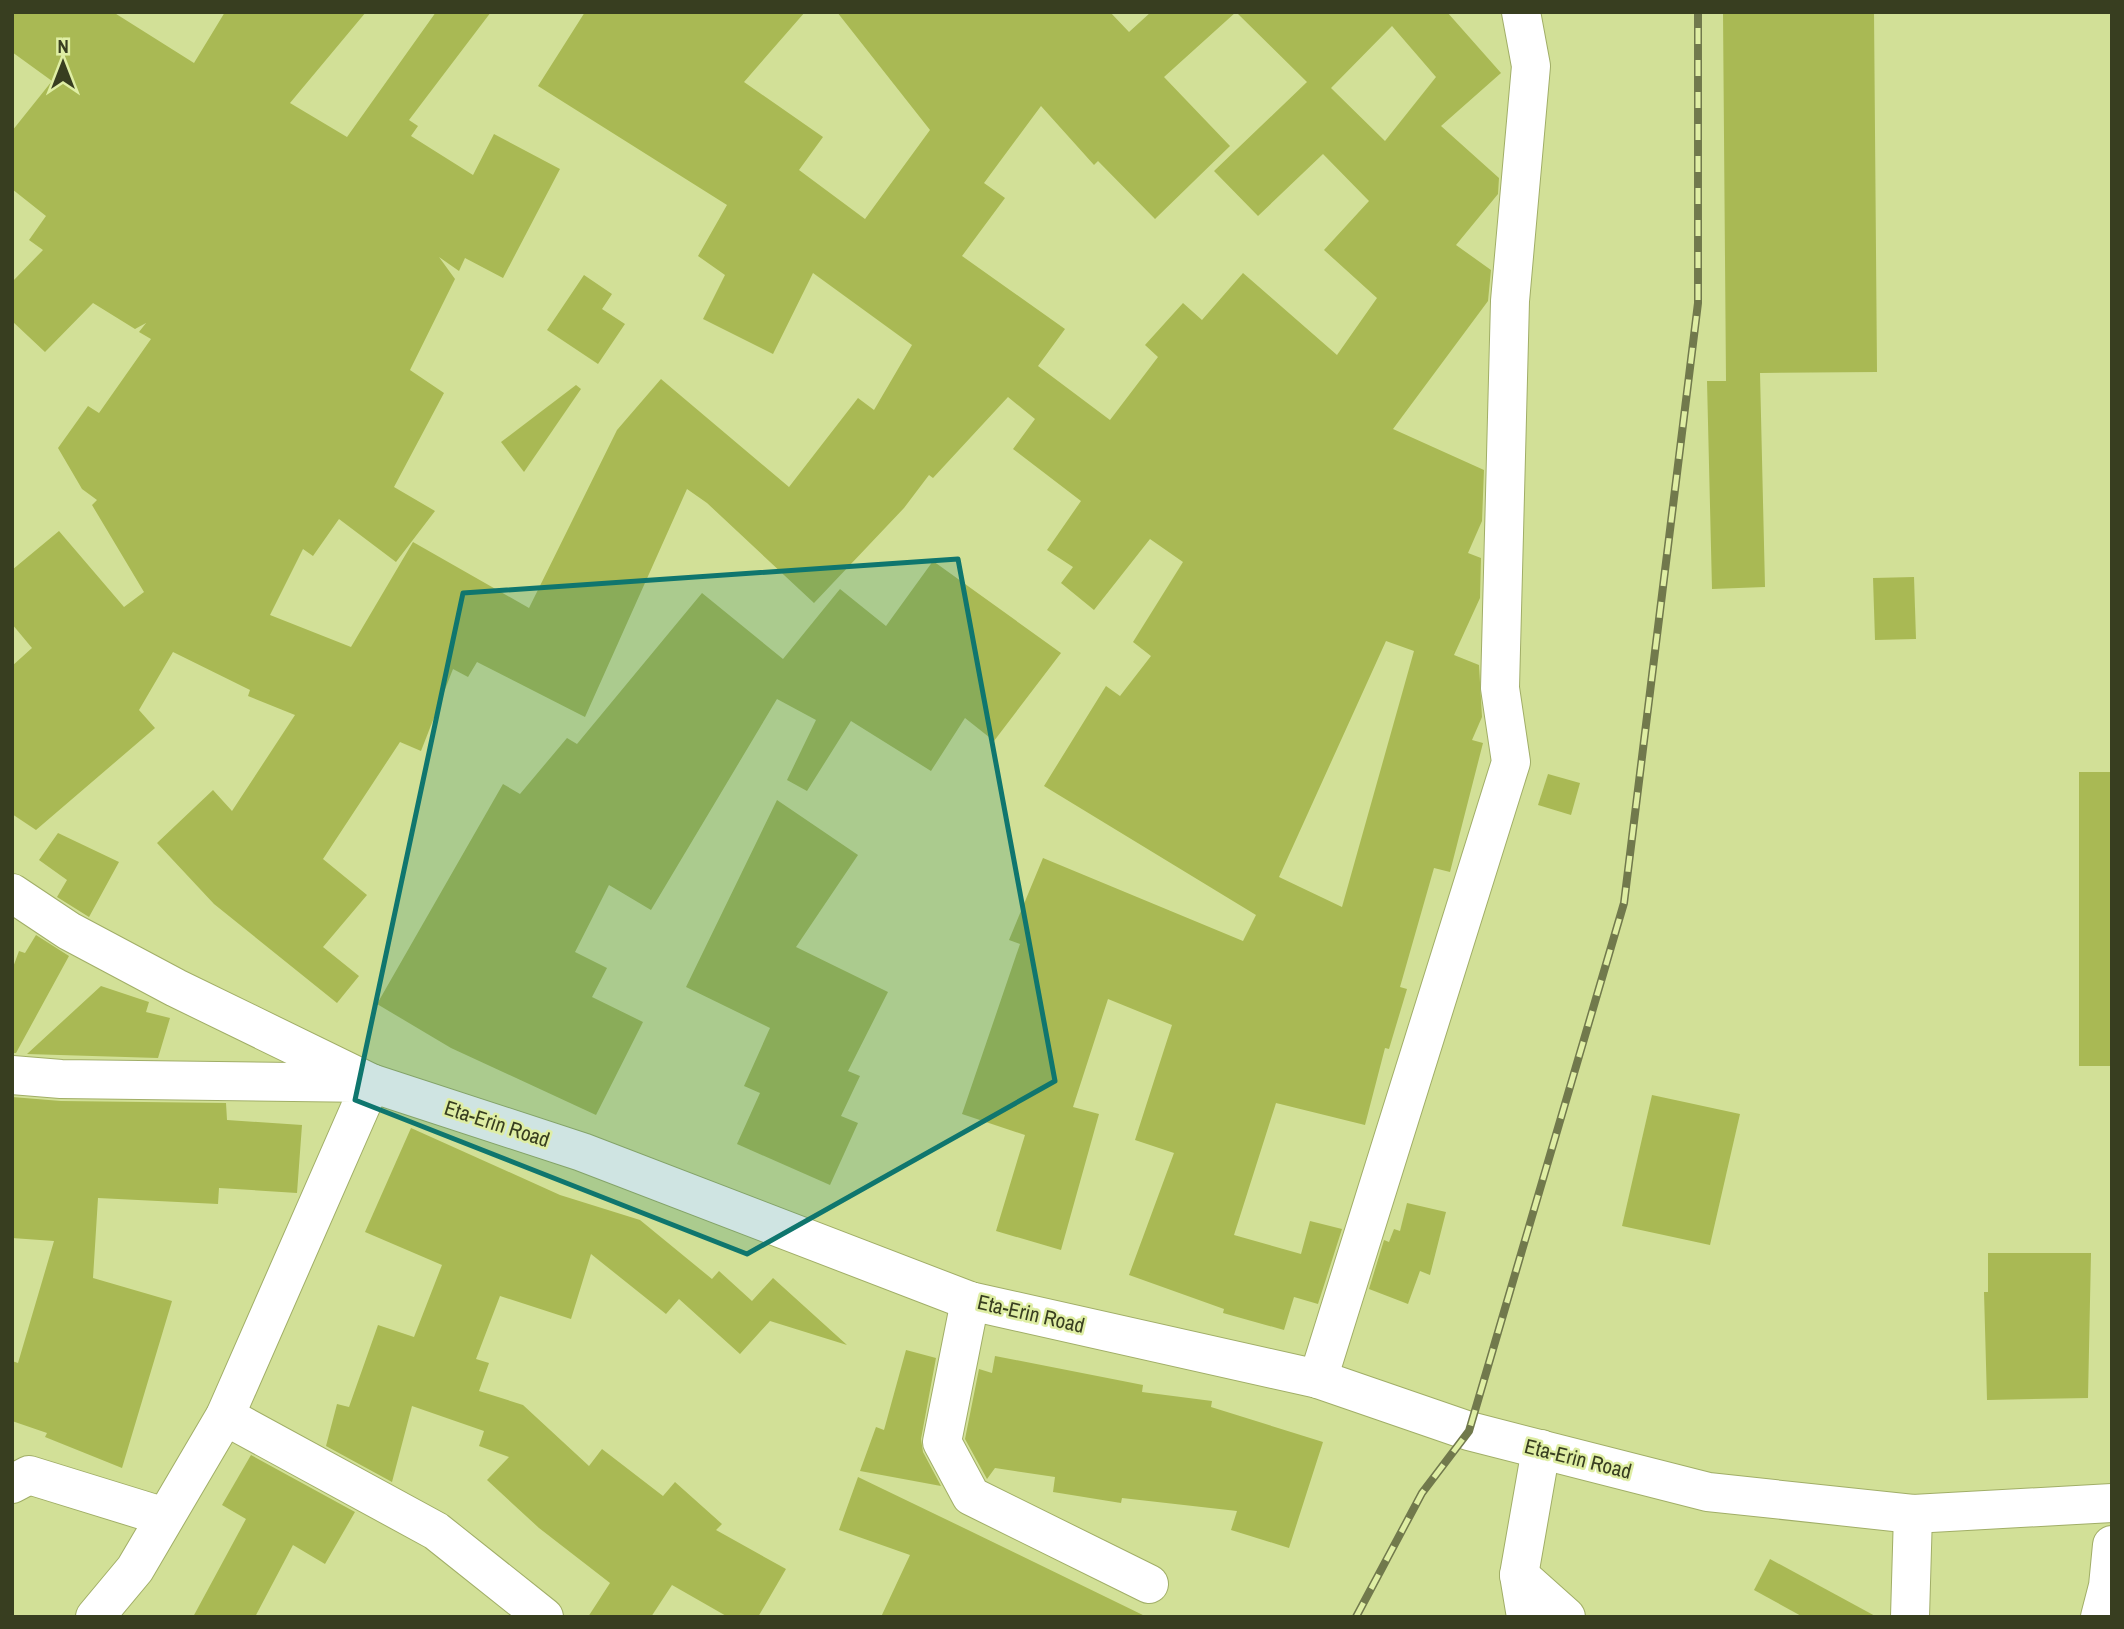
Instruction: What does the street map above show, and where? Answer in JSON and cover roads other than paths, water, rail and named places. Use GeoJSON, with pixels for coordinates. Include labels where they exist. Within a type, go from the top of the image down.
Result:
{"type":"FeatureCollection","features":[{"type":"Feature","properties":{"kind":"street"},"geometry":{"type":"LineString","coordinates":[[1318,1379],[1511,762],[1500,688],[1510,301],[1531,66],[1521,12]]}},
{"type":"Feature","properties":{"kind":"street","name":"Eta-Erin Road"},"geometry":{"type":"LineString","coordinates":[[12,892],[69,931],[164,982],[371,1083],[582,1152],[970,1301],[1318,1379],[1469,1431],[1708,1492],[1913,1514],[2112,1503]]}},
{"type":"Feature","properties":{"kind":"street"},"geometry":{"type":"LineString","coordinates":[[12,1075],[61,1079],[371,1083],[225,1416],[135,1569],[95,1617]]}},
{"type":"Feature","properties":{"kind":"street"},"geometry":{"type":"LineString","coordinates":[[970,1301],[942,1442],[971,1496],[1149,1584]]}},
{"type":"Feature","properties":{"kind":"street"},"geometry":{"type":"LineString","coordinates":[[225,1416],[436,1531],[544,1617]]}},
{"type":"Feature","properties":{"kind":"street"},"geometry":{"type":"LineString","coordinates":[[1526,1617],[1519,1575],[1541,1449]]}},
{"type":"Feature","properties":{"kind":"street"},"geometry":{"type":"LineString","coordinates":[[12,1484],[29,1475],[165,1517]]}},
{"type":"Feature","properties":{"kind":"street"},"geometry":{"type":"LineString","coordinates":[[1910,1617],[1913,1514]]}},
{"type":"Feature","properties":{"kind":"street"},"geometry":{"type":"LineString","coordinates":[[2100,1617],[2108,1586],[2112,1545]]}},
{"type":"Feature","properties":{"kind":"street"},"geometry":{"type":"LineString","coordinates":[[1519,1575],[1566,1617]]}},
{"type":"Feature","properties":{"kind":"railway"},"geometry":{"type":"LineString","coordinates":[[1356,1617],[1422,1493],[1469,1431],[1624,903],[1698,303],[1698,12]]}}]}
